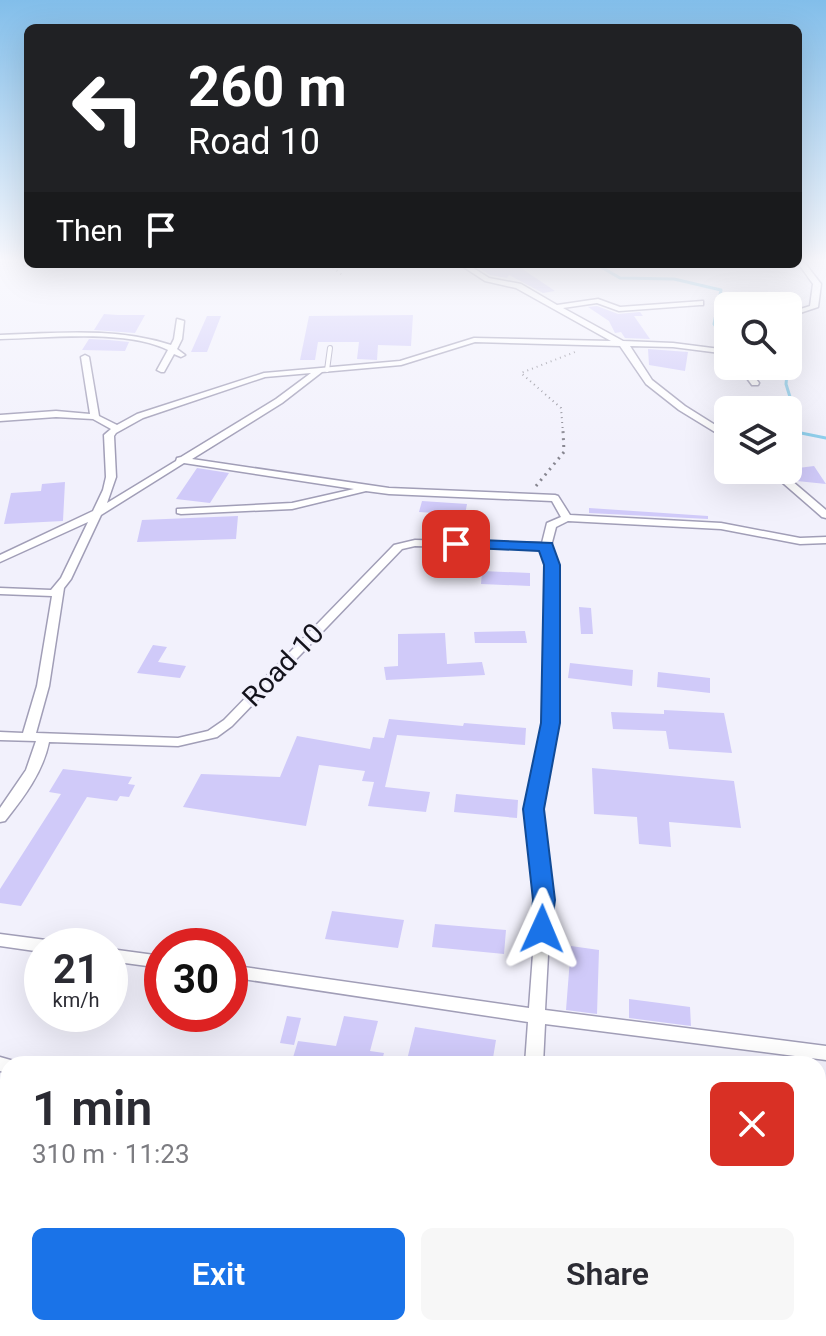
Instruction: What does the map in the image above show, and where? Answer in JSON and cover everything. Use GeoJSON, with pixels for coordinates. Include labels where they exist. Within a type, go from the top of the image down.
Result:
{"type":"FeatureCollection","features":[{"type":"Feature","properties":{"kind":"street"},"geometry":{"type":"LineString","coordinates":[[161,370],[178,339],[180,324]]}},
{"type":"Feature","properties":{"kind":"street"},"geometry":{"type":"LineString","coordinates":[[587,324],[626,346],[649,382],[714,427]]}},
{"type":"Feature","properties":{"kind":"street"},"geometry":{"type":"LineString","coordinates":[[0,337],[137,338],[173,347],[181,355]]}},
{"type":"Feature","properties":{"kind":"street"},"geometry":{"type":"LineString","coordinates":[[28,738],[43,686],[59,589],[108,490],[109,435],[116,428],[140,416],[264,375],[401,363],[486,339],[626,346],[673,345],[714,350]]}},
{"type":"Feature","properties":{"kind":"street"},"geometry":{"type":"LineString","coordinates":[[85,357],[95,417]]}},
{"type":"Feature","properties":{"kind":"street"},"geometry":{"type":"LineString","coordinates":[[0,559],[94,515],[279,401],[323,370]]}},
{"type":"Feature","properties":{"kind":"street"},"geometry":{"type":"LineString","coordinates":[[0,418],[56,414],[95,417],[116,428]]}},
{"type":"Feature","properties":{"kind":"street"},"geometry":{"type":"LineString","coordinates":[[180,460],[370,488],[555,498],[567,518]]}},
{"type":"Feature","properties":{"kind":"street"},"geometry":{"type":"LineString","coordinates":[[789,484],[826,515]]}},
{"type":"Feature","properties":{"kind":"street"},"geometry":{"type":"LineString","coordinates":[[181,511],[292,506],[370,488]]}},
{"type":"Feature","properties":{"kind":"street"},"geometry":{"type":"LineString","coordinates":[[534,1056],[544,900],[533,809],[551,723],[552,565],[546,546],[551,525],[567,518],[721,526],[800,541],[826,540]]}},
{"type":"Feature","properties":{"kind":"street","name":"Road 10"},"geometry":{"type":"LineString","coordinates":[[0,736],[178,742],[212,734],[398,547],[415,543],[546,546]]}},
{"type":"Feature","properties":{"kind":"street"},"geometry":{"type":"LineString","coordinates":[[0,591],[47,593],[59,589]]}},
{"type":"Feature","properties":{"kind":"street"},"geometry":{"type":"LineString","coordinates":[[0,817],[17,796],[41,754],[43,738]]}},
{"type":"Feature","properties":{"kind":"street"},"geometry":{"type":"LineString","coordinates":[[0,803],[17,796]]}},
{"type":"Feature","properties":{"kind":"street"},"geometry":{"type":"LineString","coordinates":[[0,940],[24,943]]}},
{"type":"Feature","properties":{"kind":"street"},"geometry":{"type":"LineString","coordinates":[[248,973],[487,1006],[536,1016],[826,1053]]}},
{"type":"Feature","properties":{"kind":"lane"},"geometry":{"type":"LineString","coordinates":[[323,370],[330,348]]}},
{"type":"Feature","properties":{"kind":"path"},"geometry":{"type":"LineString","coordinates":[[532,497],[538,479],[564,452],[561,408],[521,373],[597,344]]}},
{"type":"Feature","properties":{"kind":"building"},"geometry":{"type":"Polygon","coordinates":[[[98,324],[140,324],[135,333],[94,330],[98,324]]]}},
{"type":"Feature","properties":{"kind":"building"},"geometry":{"type":"Polygon","coordinates":[[[203,324],[218,324],[207,352],[191,352],[203,324]]]}},
{"type":"Feature","properties":{"kind":"building"},"geometry":{"type":"Polygon","coordinates":[[[307,324],[412,324],[411,346],[378,345],[377,360],[357,359],[359,342],[318,342],[315,360],[300,360],[307,324]]]}},
{"type":"Feature","properties":{"kind":"building"},"geometry":{"type":"Polygon","coordinates":[[[611,324],[640,324],[650,339],[625,338],[621,332],[615,333],[611,324]]]}},
{"type":"Feature","properties":{"kind":"building"},"geometry":{"type":"Polygon","coordinates":[[[89,339],[129,342],[125,351],[82,350],[89,339]]]}},
{"type":"Feature","properties":{"kind":"building"},"geometry":{"type":"Polygon","coordinates":[[[648,349],[688,352],[685,371],[649,365],[648,349]]]}},
{"type":"Feature","properties":{"kind":"building"},"geometry":{"type":"Polygon","coordinates":[[[814,466],[826,484],[802,482],[802,468],[814,466]]]}},
{"type":"Feature","properties":{"kind":"building"},"geometry":{"type":"Polygon","coordinates":[[[197,468],[229,473],[210,503],[176,499],[197,468]]]}},
{"type":"Feature","properties":{"kind":"building"},"geometry":{"type":"Polygon","coordinates":[[[65,482],[63,521],[4,524],[11,493],[41,491],[42,484],[65,482]]]}},
{"type":"Feature","properties":{"kind":"building"},"geometry":{"type":"Polygon","coordinates":[[[422,501],[467,504],[465,515],[419,512],[422,501]]]}},
{"type":"Feature","properties":{"kind":"building"},"geometry":{"type":"Polygon","coordinates":[[[589,508],[708,516],[708,519],[589,513],[589,508]]]}},
{"type":"Feature","properties":{"kind":"building"},"geometry":{"type":"Polygon","coordinates":[[[238,516],[236,539],[137,542],[142,520],[238,516]]]}},
{"type":"Feature","properties":{"kind":"building"},"geometry":{"type":"Polygon","coordinates":[[[482,571],[530,573],[530,586],[481,584],[482,571]]]}},
{"type":"Feature","properties":{"kind":"building"},"geometry":{"type":"Polygon","coordinates":[[[579,607],[591,608],[593,634],[581,634],[579,607]]]}},
{"type":"Feature","properties":{"kind":"building"},"geometry":{"type":"Polygon","coordinates":[[[525,631],[527,643],[475,643],[474,632],[525,631]]]}},
{"type":"Feature","properties":{"kind":"building"},"geometry":{"type":"Polygon","coordinates":[[[445,633],[447,664],[482,662],[485,675],[386,680],[384,667],[398,666],[398,634],[445,633]]]}},
{"type":"Feature","properties":{"kind":"building"},"geometry":{"type":"Polygon","coordinates":[[[153,645],[167,647],[158,662],[186,666],[180,678],[137,673],[153,645]]]}},
{"type":"Feature","properties":{"kind":"building"},"geometry":{"type":"Polygon","coordinates":[[[570,663],[633,670],[632,686],[568,678],[570,663]]]}},
{"type":"Feature","properties":{"kind":"building"},"geometry":{"type":"Polygon","coordinates":[[[658,672],[710,678],[710,693],[657,687],[658,672]]]}},
{"type":"Feature","properties":{"kind":"building"},"geometry":{"type":"Polygon","coordinates":[[[664,710],[724,713],[732,753],[669,749],[666,731],[613,729],[611,712],[664,714],[664,710]]]}},
{"type":"Feature","properties":{"kind":"building"},"geometry":{"type":"Polygon","coordinates":[[[389,719],[526,728],[525,745],[397,735],[385,787],[430,792],[426,812],[368,806],[374,782],[362,781],[365,771],[319,765],[306,826],[183,807],[201,774],[280,777],[297,736],[370,749],[373,737],[384,738],[389,719]]]}},
{"type":"Feature","properties":{"kind":"building"},"geometry":{"type":"Polygon","coordinates":[[[592,768],[734,781],[741,828],[669,822],[671,847],[639,844],[637,817],[594,814],[592,768]]]}},
{"type":"Feature","properties":{"kind":"building"},"geometry":{"type":"Polygon","coordinates":[[[63,769],[132,777],[128,784],[135,785],[129,797],[120,796],[117,801],[87,797],[21,906],[0,903],[0,889],[61,794],[49,792],[63,769]]]}},
{"type":"Feature","properties":{"kind":"building"},"geometry":{"type":"Polygon","coordinates":[[[456,794],[518,800],[517,818],[454,812],[456,794]]]}},
{"type":"Feature","properties":{"kind":"building"},"geometry":{"type":"Polygon","coordinates":[[[332,911],[404,920],[398,948],[325,939],[332,911]]]}},
{"type":"Feature","properties":{"kind":"building"},"geometry":{"type":"Polygon","coordinates":[[[435,924],[506,930],[504,954],[432,947],[435,924]]]}},
{"type":"Feature","properties":{"kind":"building"},"geometry":{"type":"Polygon","coordinates":[[[571,946],[599,950],[597,1014],[566,1010],[571,946]]]}},
{"type":"Feature","properties":{"kind":"building"},"geometry":{"type":"Polygon","coordinates":[[[629,999],[690,1007],[691,1026],[629,1018],[629,999]]]}},
{"type":"Feature","properties":{"kind":"building"},"geometry":{"type":"Polygon","coordinates":[[[287,1016],[301,1018],[294,1045],[280,1043],[287,1016]]]}},
{"type":"Feature","properties":{"kind":"building"},"geometry":{"type":"Polygon","coordinates":[[[344,1016],[378,1021],[370,1051],[384,1053],[383,1056],[293,1056],[298,1041],[336,1046],[344,1016]]]}},
{"type":"Feature","properties":{"kind":"building"},"geometry":{"type":"Polygon","coordinates":[[[415,1027],[496,1040],[493,1056],[408,1056],[415,1027]]]}},
{"type":"Feature","properties":{"kind":"waterway"},"geometry":{"type":"LineString","coordinates":[[786,380],[801,433],[826,438]]}},
{"type":"Feature","properties":{"kind":"route"},"geometry":{"type":"LineString","coordinates":[[456,544],[546,546],[552,565],[551,723],[533,809],[544,900],[542,929]]}}]}
